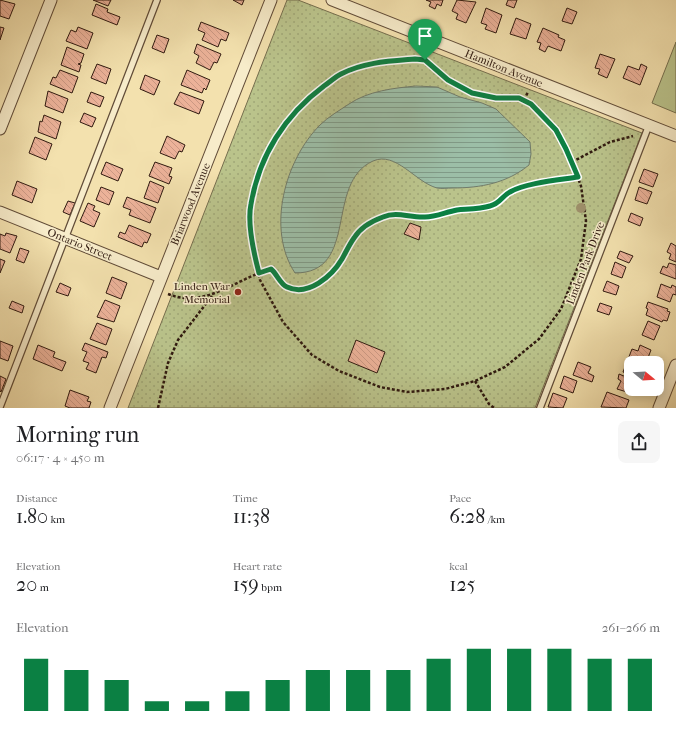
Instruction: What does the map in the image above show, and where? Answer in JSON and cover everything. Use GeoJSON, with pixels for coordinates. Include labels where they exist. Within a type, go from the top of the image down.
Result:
{"type":"FeatureCollection","features":[{"type":"Feature","properties":{"kind":"street"},"geometry":{"type":"LineString","coordinates":[[0,129],[50,0]]}},
{"type":"Feature","properties":{"kind":"street","name":"Briarwood Avenue"},"geometry":{"type":"LineString","coordinates":[[110,408],[271,0]]}},
{"type":"Feature","properties":{"kind":"street","name":"Hamilton Avenue"},"geometry":{"type":"LineString","coordinates":[[332,0],[676,136]]}},
{"type":"Feature","properties":{"kind":"street","name":"Ontario Street"},"geometry":{"type":"LineString","coordinates":[[0,212],[161,277]]}},
{"type":"Feature","properties":{"kind":"street"},"geometry":{"type":"LineString","coordinates":[[659,408],[676,365]]}},
{"type":"Feature","properties":{"kind":"lane"},"geometry":{"type":"LineString","coordinates":[[0,407],[157,0]]}},
{"type":"Feature","properties":{"kind":"lane","name":"Linden Park Drive"},"geometry":{"type":"LineString","coordinates":[[540,408],[649,126]]}},
{"type":"Feature","properties":{"kind":"path"},"geometry":{"type":"LineString","coordinates":[[425,60],[428,52]]}},
{"type":"Feature","properties":{"kind":"path"},"geometry":{"type":"LineString","coordinates":[[415,59],[425,60],[448,80],[472,93],[496,98],[519,98],[535,107],[556,130],[572,162],[581,186],[586,221],[581,259],[561,309],[539,339],[504,367],[475,381],[445,389],[408,392],[380,387],[339,371],[312,355],[283,322],[260,280],[253,250],[250,205],[264,158],[282,127],[309,98],[342,74],[376,63],[415,59]]}},
{"type":"Feature","properties":{"kind":"path"},"geometry":{"type":"LineString","coordinates":[[524,100],[528,92]]}},
{"type":"Feature","properties":{"kind":"path"},"geometry":{"type":"LineString","coordinates":[[572,162],[610,142],[633,136]]}},
{"type":"Feature","properties":{"kind":"path"},"geometry":{"type":"LineString","coordinates":[[168,294],[180,299],[212,296],[259,273],[271,269],[285,286],[293,289],[307,288],[321,282],[332,274],[342,260],[354,237],[366,225],[384,216],[403,214],[422,217],[434,216],[457,210],[491,206],[502,201],[509,192],[548,182],[578,177]]}},
{"type":"Feature","properties":{"kind":"path"},"geometry":{"type":"LineString","coordinates":[[158,408],[168,363],[178,340],[212,296]]}},
{"type":"Feature","properties":{"kind":"path"},"geometry":{"type":"LineString","coordinates":[[475,381],[489,404],[494,408]]}},
{"type":"Feature","properties":{"kind":"green space"},"geometry":{"type":"Polygon","coordinates":[[[287,0],[298,0],[642,133],[535,408],[128,408],[287,0]]]}},
{"type":"Feature","properties":{"kind":"green space"},"geometry":{"type":"Polygon","coordinates":[[[676,42],[676,113],[652,103],[676,42]]]}},
{"type":"Feature","properties":{"kind":"shaded area"},"geometry":{"type":"Polygon","coordinates":[[[416,86],[437,87],[460,97],[482,103],[496,109],[530,142],[531,154],[529,165],[512,176],[493,183],[463,188],[437,188],[429,185],[405,168],[390,160],[381,159],[373,161],[358,172],[349,188],[335,243],[328,259],[315,269],[295,273],[286,255],[282,236],[281,216],[289,176],[297,157],[308,140],[327,119],[364,96],[381,91],[416,86]]]}},
{"type":"Feature","properties":{"kind":"building"},"geometry":{"type":"Polygon","coordinates":[[[0,0],[15,4],[9,19],[0,16],[0,0]]]}},
{"type":"Feature","properties":{"kind":"building"},"geometry":{"type":"Polygon","coordinates":[[[93,0],[111,0],[108,6],[93,0]]]}},
{"type":"Feature","properties":{"kind":"building"},"geometry":{"type":"Polygon","coordinates":[[[233,0],[244,0],[242,5],[233,0]]]}},
{"type":"Feature","properties":{"kind":"building"},"geometry":{"type":"Polygon","coordinates":[[[426,0],[443,0],[441,6],[437,4],[435,9],[429,6],[431,2],[426,0]]]}},
{"type":"Feature","properties":{"kind":"building"},"geometry":{"type":"Polygon","coordinates":[[[457,0],[476,2],[466,23],[456,19],[458,14],[452,11],[457,0]]]}},
{"type":"Feature","properties":{"kind":"building"},"geometry":{"type":"Polygon","coordinates":[[[508,0],[517,0],[514,8],[506,5],[508,0]]]}},
{"type":"Feature","properties":{"kind":"building"},"geometry":{"type":"Polygon","coordinates":[[[96,4],[108,9],[107,12],[120,17],[117,25],[92,15],[96,4]]]}},
{"type":"Feature","properties":{"kind":"building"},"geometry":{"type":"Polygon","coordinates":[[[486,8],[502,15],[496,33],[485,29],[487,25],[481,23],[486,8]]]}},
{"type":"Feature","properties":{"kind":"building"},"geometry":{"type":"Polygon","coordinates":[[[567,8],[577,12],[572,24],[562,21],[567,8]]]}},
{"type":"Feature","properties":{"kind":"building"},"geometry":{"type":"Polygon","coordinates":[[[516,18],[531,24],[526,39],[510,34],[516,18]]]}},
{"type":"Feature","properties":{"kind":"building"},"geometry":{"type":"Polygon","coordinates":[[[201,22],[229,33],[226,41],[221,39],[218,47],[202,40],[205,33],[198,30],[201,22]]]}},
{"type":"Feature","properties":{"kind":"building"},"geometry":{"type":"Polygon","coordinates":[[[0,27],[4,28],[0,40],[0,27]]]}},
{"type":"Feature","properties":{"kind":"building"},"geometry":{"type":"Polygon","coordinates":[[[78,27],[93,33],[87,49],[66,41],[71,30],[76,32],[78,27]]]}},
{"type":"Feature","properties":{"kind":"building"},"geometry":{"type":"Polygon","coordinates":[[[543,28],[559,35],[558,37],[565,40],[561,51],[548,46],[545,52],[539,49],[541,43],[537,42],[543,28]]]}},
{"type":"Feature","properties":{"kind":"building"},"geometry":{"type":"Polygon","coordinates":[[[157,35],[169,39],[164,53],[152,48],[157,35]]]}},
{"type":"Feature","properties":{"kind":"building"},"geometry":{"type":"Polygon","coordinates":[[[197,44],[221,54],[217,63],[214,62],[210,70],[196,63],[199,56],[194,53],[197,44]]]}},
{"type":"Feature","properties":{"kind":"building"},"geometry":{"type":"Polygon","coordinates":[[[67,47],[84,54],[81,63],[78,64],[81,65],[79,72],[61,65],[67,47]]]}},
{"type":"Feature","properties":{"kind":"building"},"geometry":{"type":"Polygon","coordinates":[[[600,54],[615,59],[607,78],[598,74],[600,69],[595,68],[600,54]]]}},
{"type":"Feature","properties":{"kind":"building"},"geometry":{"type":"Polygon","coordinates":[[[97,64],[111,69],[106,84],[91,78],[97,64]]]}},
{"type":"Feature","properties":{"kind":"building"},"geometry":{"type":"Polygon","coordinates":[[[641,64],[647,67],[640,85],[623,78],[628,66],[639,70],[641,64]]]}},
{"type":"Feature","properties":{"kind":"building"},"geometry":{"type":"Polygon","coordinates":[[[60,70],[78,77],[72,93],[50,84],[53,77],[56,78],[60,70]]]}},
{"type":"Feature","properties":{"kind":"building"},"geometry":{"type":"Polygon","coordinates":[[[187,70],[210,80],[206,90],[204,88],[202,93],[181,85],[187,70]]]}},
{"type":"Feature","properties":{"kind":"building"},"geometry":{"type":"Polygon","coordinates":[[[145,75],[160,81],[154,95],[140,89],[145,75]]]}},
{"type":"Feature","properties":{"kind":"building"},"geometry":{"type":"Polygon","coordinates":[[[48,91],[68,99],[63,113],[45,106],[48,91]]]}},
{"type":"Feature","properties":{"kind":"building"},"geometry":{"type":"Polygon","coordinates":[[[91,92],[104,97],[100,107],[87,102],[91,92]]]}},
{"type":"Feature","properties":{"kind":"building"},"geometry":{"type":"Polygon","coordinates":[[[180,92],[204,101],[199,114],[174,104],[180,92]]]}},
{"type":"Feature","properties":{"kind":"building"},"geometry":{"type":"Polygon","coordinates":[[[84,113],[96,118],[92,127],[80,122],[84,113]]]}},
{"type":"Feature","properties":{"kind":"building"},"geometry":{"type":"Polygon","coordinates":[[[44,115],[61,122],[56,139],[38,132],[40,121],[42,122],[44,115]]]}},
{"type":"Feature","properties":{"kind":"building"},"geometry":{"type":"Polygon","coordinates":[[[167,136],[185,145],[182,152],[179,151],[175,159],[160,153],[167,136]]]}},
{"type":"Feature","properties":{"kind":"building"},"geometry":{"type":"Polygon","coordinates":[[[35,137],[52,144],[46,160],[29,153],[35,137]]]}},
{"type":"Feature","properties":{"kind":"building"},"geometry":{"type":"Polygon","coordinates":[[[106,162],[123,169],[118,181],[101,174],[106,162]]]}},
{"type":"Feature","properties":{"kind":"building"},"geometry":{"type":"Polygon","coordinates":[[[155,162],[172,168],[169,176],[172,177],[169,184],[149,176],[155,162]]]}},
{"type":"Feature","properties":{"kind":"building"},"geometry":{"type":"Polygon","coordinates":[[[644,169],[658,174],[653,187],[639,182],[644,169]]]}},
{"type":"Feature","properties":{"kind":"building"},"geometry":{"type":"Polygon","coordinates":[[[17,181],[37,189],[32,203],[12,195],[17,181]]]}},
{"type":"Feature","properties":{"kind":"building"},"geometry":{"type":"Polygon","coordinates":[[[150,181],[164,187],[158,203],[144,198],[150,181]]]}},
{"type":"Feature","properties":{"kind":"building"},"geometry":{"type":"Polygon","coordinates":[[[101,187],[114,192],[109,205],[96,200],[101,187]]]}},
{"type":"Feature","properties":{"kind":"building"},"geometry":{"type":"Polygon","coordinates":[[[639,187],[652,192],[647,204],[635,200],[639,187]]]}},
{"type":"Feature","properties":{"kind":"building"},"geometry":{"type":"Polygon","coordinates":[[[127,197],[156,208],[150,223],[129,215],[131,210],[123,207],[127,197]]]}},
{"type":"Feature","properties":{"kind":"building"},"geometry":{"type":"Polygon","coordinates":[[[68,201],[75,203],[70,215],[63,212],[68,201]]]}},
{"type":"Feature","properties":{"kind":"building"},"geometry":{"type":"Polygon","coordinates":[[[88,203],[95,206],[93,210],[100,213],[94,227],[80,221],[88,203]]]}},
{"type":"Feature","properties":{"kind":"building"},"geometry":{"type":"Polygon","coordinates":[[[631,213],[643,218],[640,226],[628,221],[631,213]]]}},
{"type":"Feature","properties":{"kind":"building"},"geometry":{"type":"Polygon","coordinates":[[[410,223],[421,227],[419,240],[404,234],[410,223]]]}},
{"type":"Feature","properties":{"kind":"building"},"geometry":{"type":"Polygon","coordinates":[[[129,225],[151,234],[147,243],[144,242],[142,247],[118,237],[120,232],[125,234],[129,225]]]}},
{"type":"Feature","properties":{"kind":"building"},"geometry":{"type":"Polygon","coordinates":[[[6,233],[17,236],[10,253],[0,249],[0,234],[5,236],[6,233]]]}},
{"type":"Feature","properties":{"kind":"building"},"geometry":{"type":"Polygon","coordinates":[[[671,243],[676,246],[676,262],[669,259],[671,254],[667,252],[671,243]]]}},
{"type":"Feature","properties":{"kind":"building"},"geometry":{"type":"Polygon","coordinates":[[[20,248],[29,251],[24,263],[16,260],[20,248]]]}},
{"type":"Feature","properties":{"kind":"building"},"geometry":{"type":"Polygon","coordinates":[[[620,251],[633,256],[629,263],[617,258],[620,251]]]}},
{"type":"Feature","properties":{"kind":"building"},"geometry":{"type":"Polygon","coordinates":[[[0,259],[5,261],[0,273],[0,259]]]}},
{"type":"Feature","properties":{"kind":"building"},"geometry":{"type":"Polygon","coordinates":[[[615,262],[626,267],[622,278],[611,274],[615,262]]]}},
{"type":"Feature","properties":{"kind":"building"},"geometry":{"type":"Polygon","coordinates":[[[669,263],[676,265],[676,279],[660,273],[663,266],[667,268],[669,263]]]}},
{"type":"Feature","properties":{"kind":"building"},"geometry":{"type":"Polygon","coordinates":[[[112,277],[127,283],[121,299],[106,293],[112,277]]]}},
{"type":"Feature","properties":{"kind":"building"},"geometry":{"type":"Polygon","coordinates":[[[607,281],[619,286],[616,295],[603,291],[607,281]]]}},
{"type":"Feature","properties":{"kind":"building"},"geometry":{"type":"Polygon","coordinates":[[[60,283],[71,288],[68,296],[56,292],[60,283]]]}},
{"type":"Feature","properties":{"kind":"building"},"geometry":{"type":"Polygon","coordinates":[[[661,284],[671,288],[672,285],[676,287],[676,295],[673,294],[670,302],[657,297],[661,284]]]}},
{"type":"Feature","properties":{"kind":"building"},"geometry":{"type":"Polygon","coordinates":[[[105,300],[120,306],[114,322],[97,317],[105,300]]]}},
{"type":"Feature","properties":{"kind":"building"},"geometry":{"type":"Polygon","coordinates":[[[12,301],[24,306],[22,313],[9,308],[12,301]]]}},
{"type":"Feature","properties":{"kind":"building"},"geometry":{"type":"Polygon","coordinates":[[[648,302],[668,309],[667,311],[670,312],[667,321],[663,320],[662,322],[646,315],[648,302]]]}},
{"type":"Feature","properties":{"kind":"building"},"geometry":{"type":"Polygon","coordinates":[[[600,303],[612,307],[609,315],[597,311],[600,303]]]}},
{"type":"Feature","properties":{"kind":"building"},"geometry":{"type":"Polygon","coordinates":[[[648,321],[660,326],[654,340],[642,335],[648,321]]]}},
{"type":"Feature","properties":{"kind":"building"},"geometry":{"type":"Polygon","coordinates":[[[97,323],[112,329],[106,345],[90,339],[97,323]]]}},
{"type":"Feature","properties":{"kind":"building"},"geometry":{"type":"Polygon","coordinates":[[[356,340],[385,352],[377,373],[348,361],[356,340]]]}},
{"type":"Feature","properties":{"kind":"building"},"geometry":{"type":"Polygon","coordinates":[[[0,341],[13,346],[8,361],[0,358],[0,341]]]}},
{"type":"Feature","properties":{"kind":"building"},"geometry":{"type":"Polygon","coordinates":[[[85,343],[108,352],[106,358],[102,357],[96,373],[86,369],[89,363],[83,361],[87,352],[82,350],[85,343]]]}},
{"type":"Feature","properties":{"kind":"building"},"geometry":{"type":"Polygon","coordinates":[[[38,345],[55,352],[53,357],[66,362],[62,371],[33,359],[38,345]]]}},
{"type":"Feature","properties":{"kind":"building"},"geometry":{"type":"Polygon","coordinates":[[[640,345],[651,350],[649,356],[629,356],[632,349],[638,351],[640,345]]]}},
{"type":"Feature","properties":{"kind":"building"},"geometry":{"type":"Polygon","coordinates":[[[578,362],[591,367],[588,373],[594,376],[592,382],[573,375],[578,362]]]}},
{"type":"Feature","properties":{"kind":"building"},"geometry":{"type":"Polygon","coordinates":[[[619,374],[624,376],[624,391],[617,389],[621,381],[618,379],[619,374]]]}},
{"type":"Feature","properties":{"kind":"building"},"geometry":{"type":"Polygon","coordinates":[[[0,376],[6,379],[1,392],[0,391],[0,376]]]}},
{"type":"Feature","properties":{"kind":"building"},"geometry":{"type":"Polygon","coordinates":[[[564,376],[577,381],[573,393],[560,388],[564,376]]]}},
{"type":"Feature","properties":{"kind":"building"},"geometry":{"type":"Polygon","coordinates":[[[70,390],[89,397],[87,401],[91,402],[89,408],[70,408],[65,406],[70,390]]]}},
{"type":"Feature","properties":{"kind":"building"},"geometry":{"type":"Polygon","coordinates":[[[607,392],[629,400],[626,408],[601,407],[607,392]]]}},
{"type":"Feature","properties":{"kind":"building"},"geometry":{"type":"Polygon","coordinates":[[[553,393],[567,398],[563,408],[548,407],[553,393]]]}},
{"type":"Feature","properties":{"kind":"place","name":"Linden War Memorial"},"geometry":{"type":"Point","coordinates":[238,292]}},
{"type":"Feature","properties":{"kind":"route"},"geometry":{"type":"LineString","coordinates":[[415,59],[425,60],[434,66],[448,80],[472,93],[496,98],[519,98],[531,104],[556,130],[578,177],[548,182],[509,192],[502,201],[491,206],[457,210],[434,216],[422,217],[403,214],[384,216],[366,225],[354,237],[342,260],[332,274],[321,282],[307,288],[293,289],[285,286],[271,269],[259,273],[253,250],[250,205],[264,158],[282,127],[309,98],[342,74],[376,63],[415,59]]}}]}
